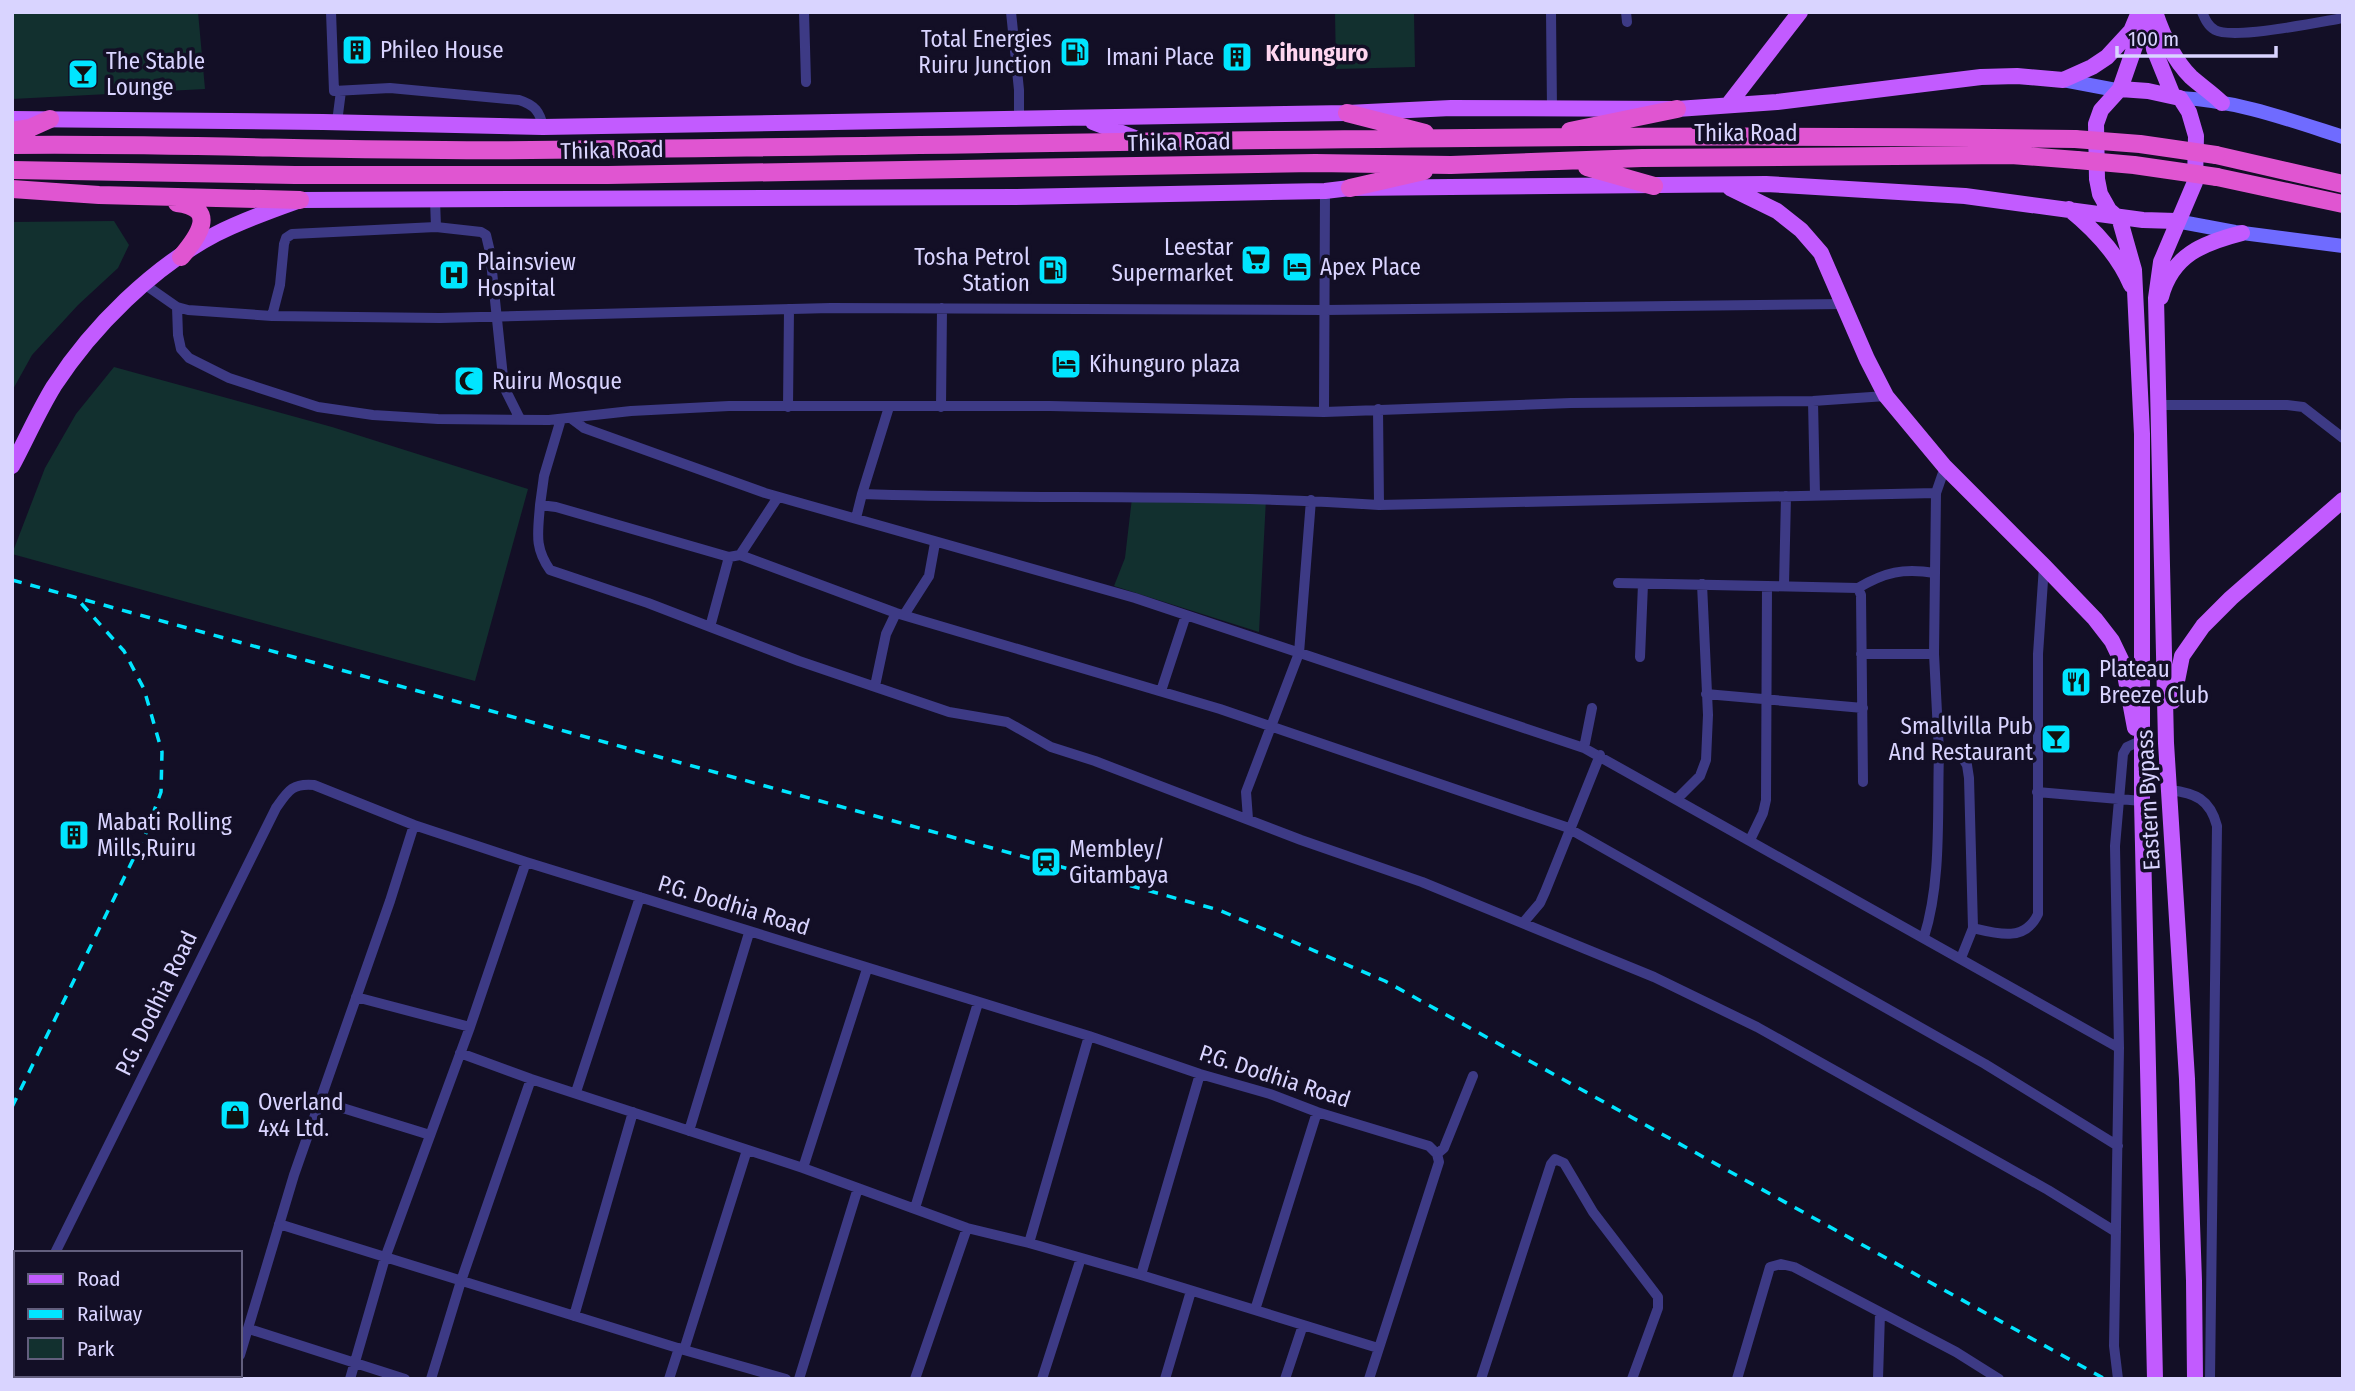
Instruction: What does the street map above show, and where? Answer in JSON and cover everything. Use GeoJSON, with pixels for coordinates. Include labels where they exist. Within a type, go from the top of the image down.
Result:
{"type":"FeatureCollection","features":[{"type":"Feature","properties":{"kind":"highway"},"geometry":{"type":"LineString","coordinates":[[1542,138],[1620,119],[1677,109]]}},
{"type":"Feature","properties":{"kind":"highway"},"geometry":{"type":"LineString","coordinates":[[1347,113],[1451,139]]}},
{"type":"Feature","properties":{"kind":"highway"},"geometry":{"type":"LineString","coordinates":[[12,131],[30,128],[50,119]]}},
{"type":"Feature","properties":{"kind":"highway","name":"Thika Road"},"geometry":{"type":"LineString","coordinates":[[12,145],[523,150],[1856,135],[2075,139],[2216,155],[2343,184]]}},
{"type":"Feature","properties":{"kind":"highway","name":"Thika Road"},"geometry":{"type":"LineString","coordinates":[[12,170],[295,175],[608,175],[1315,163],[1451,165],[1642,158],[2011,155],[2134,165],[2217,177],[2343,204]]}},
{"type":"Feature","properties":{"kind":"highway"},"geometry":{"type":"LineString","coordinates":[[1572,162],[1654,186]]}},
{"type":"Feature","properties":{"kind":"highway"},"geometry":{"type":"LineString","coordinates":[[1350,188],[1451,165]]}},
{"type":"Feature","properties":{"kind":"highway"},"geometry":{"type":"LineString","coordinates":[[12,189],[189,204],[200,213],[202,224],[196,239],[181,257]]}},
{"type":"Feature","properties":{"kind":"highway"},"geometry":{"type":"LineString","coordinates":[[99,195],[300,200]]}},
{"type":"Feature","properties":{"kind":"main road"},"geometry":{"type":"LineString","coordinates":[[1728,105],[1800,12]]}},
{"type":"Feature","properties":{"kind":"main road"},"geometry":{"type":"LineString","coordinates":[[2063,80],[2107,57],[2131,31],[2139,12]]}},
{"type":"Feature","properties":{"kind":"main road"},"geometry":{"type":"LineString","coordinates":[[2118,217],[2109,210],[2100,194],[2097,179],[2096,124],[2101,110],[2118,90],[2135,46],[2139,12]]}},
{"type":"Feature","properties":{"kind":"main road"},"geometry":{"type":"LineString","coordinates":[[2152,12],[2154,49],[2176,97],[2189,113],[2196,136],[2195,182],[2176,221]]}},
{"type":"Feature","properties":{"kind":"main road"},"geometry":{"type":"LineString","coordinates":[[2152,12],[2166,42],[2190,76],[2222,103]]}},
{"type":"Feature","properties":{"kind":"main road","name":"Thika Road"},"geometry":{"type":"LineString","coordinates":[[12,119],[543,127],[1019,120],[1347,113],[1451,108],[1677,109],[1777,102],[1981,77],[2017,76],[2063,80],[2118,90]]}},
{"type":"Feature","properties":{"kind":"main road"},"geometry":{"type":"LineString","coordinates":[[2118,90],[2222,103],[2287,119],[2343,137]]}},
{"type":"Feature","properties":{"kind":"main road"},"geometry":{"type":"LineString","coordinates":[[1084,118],[1144,142]]}},
{"type":"Feature","properties":{"kind":"main road"},"geometry":{"type":"LineString","coordinates":[[12,467],[42,407],[68,367],[92,336],[144,284],[213,236],[246,219],[300,200],[1013,197],[1325,191],[1350,188],[1766,184],[1965,196],[2118,217],[2176,221],[2343,246]]}},
{"type":"Feature","properties":{"kind":"main road"},"geometry":{"type":"LineString","coordinates":[[1723,185],[1763,202],[1801,230],[1821,253],[1886,396],[1945,467],[2044,566],[2112,641],[2123,664],[2143,764]]}},
{"type":"Feature","properties":{"kind":"main road"},"geometry":{"type":"LineString","coordinates":[[2069,209],[2116,256],[2137,299]]}},
{"type":"Feature","properties":{"kind":"main road","name":"Eastern Bypass"},"geometry":{"type":"LineString","coordinates":[[2118,217],[2132,259],[2137,299],[2142,434],[2142,801],[2155,1379]]}},
{"type":"Feature","properties":{"kind":"main road","name":"Eastern Bypass"},"geometry":{"type":"LineString","coordinates":[[2176,221],[2176,228],[2159,271],[2157,313],[2166,743],[2187,1079],[2195,1379]]}},
{"type":"Feature","properties":{"kind":"main road"},"geometry":{"type":"LineString","coordinates":[[2157,313],[2164,285],[2183,259],[2201,246],[2242,233]]}},
{"type":"Feature","properties":{"kind":"main road"},"geometry":{"type":"LineString","coordinates":[[2166,743],[2174,686],[2182,656],[2203,626],[2343,500]]}},
{"type":"Feature","properties":{"kind":"street"},"geometry":{"type":"LineString","coordinates":[[331,12],[334,91],[390,88],[519,100],[528,102],[540,113],[543,127]]}},
{"type":"Feature","properties":{"kind":"street"},"geometry":{"type":"LineString","coordinates":[[804,12],[806,82]]}},
{"type":"Feature","properties":{"kind":"street"},"geometry":{"type":"LineString","coordinates":[[1011,12],[1019,90],[1019,120]]}},
{"type":"Feature","properties":{"kind":"street"},"geometry":{"type":"LineString","coordinates":[[1551,12],[1552,110]]}},
{"type":"Feature","properties":{"kind":"street"},"geometry":{"type":"LineString","coordinates":[[2202,12],[2211,27],[2224,33],[2291,27],[2343,18]]}},
{"type":"Feature","properties":{"kind":"street"},"geometry":{"type":"LineString","coordinates":[[337,122],[341,91]]}},
{"type":"Feature","properties":{"kind":"street"},"geometry":{"type":"LineString","coordinates":[[1324,412],[1325,191]]}},
{"type":"Feature","properties":{"kind":"street"},"geometry":{"type":"LineString","coordinates":[[435,200],[436,227]]}},
{"type":"Feature","properties":{"kind":"street"},"geometry":{"type":"LineString","coordinates":[[272,316],[280,285],[284,244],[286,238],[292,234],[436,227],[471,230],[486,235],[503,377],[506,391],[520,419]]}},
{"type":"Feature","properties":{"kind":"street"},"geometry":{"type":"LineString","coordinates":[[144,284],[177,307],[188,310],[272,316],[498,318],[942,308],[1325,310],[1844,304]]}},
{"type":"Feature","properties":{"kind":"street"},"geometry":{"type":"LineString","coordinates":[[177,307],[178,341],[184,354],[247,385],[318,407],[373,415],[438,419],[566,419],[729,406],[1165,408],[1324,412],[1572,403],[1813,401],[1886,396]]}},
{"type":"Feature","properties":{"kind":"street"},"geometry":{"type":"LineString","coordinates":[[941,407],[942,308]]}},
{"type":"Feature","properties":{"kind":"street"},"geometry":{"type":"LineString","coordinates":[[788,407],[789,310]]}},
{"type":"Feature","properties":{"kind":"street"},"geometry":{"type":"LineString","coordinates":[[1813,401],[1815,495]]}},
{"type":"Feature","properties":{"kind":"street"},"geometry":{"type":"LineString","coordinates":[[2160,405],[2303,407],[2343,438]]}},
{"type":"Feature","properties":{"kind":"street"},"geometry":{"type":"LineString","coordinates":[[856,518],[889,407]]}},
{"type":"Feature","properties":{"kind":"street"},"geometry":{"type":"LineString","coordinates":[[1378,409],[1379,505]]}},
{"type":"Feature","properties":{"kind":"street"},"geometry":{"type":"LineString","coordinates":[[606,414],[608,436]]}},
{"type":"Feature","properties":{"kind":"street"},"geometry":{"type":"LineString","coordinates":[[566,419],[584,428],[778,497],[1068,578],[1584,748],[2119,1048]]}},
{"type":"Feature","properties":{"kind":"street"},"geometry":{"type":"LineString","coordinates":[[566,419],[544,476],[540,505],[538,548],[541,558],[550,570],[648,603],[799,662],[949,712],[1007,722],[1051,747],[1422,882],[1654,977],[1758,1027],[2048,1190],[2116,1232]]}},
{"type":"Feature","properties":{"kind":"street"},"geometry":{"type":"LineString","coordinates":[[1923,937],[1931,915],[1939,752],[1934,654],[1936,493],[1945,467]]}},
{"type":"Feature","properties":{"kind":"street"},"geometry":{"type":"LineString","coordinates":[[862,494],[972,498],[1311,500],[1379,505],[1936,493]]}},
{"type":"Feature","properties":{"kind":"street"},"geometry":{"type":"LineString","coordinates":[[1784,586],[1786,496]]}},
{"type":"Feature","properties":{"kind":"street"},"geometry":{"type":"LineString","coordinates":[[710,627],[735,556],[778,497]]}},
{"type":"Feature","properties":{"kind":"street"},"geometry":{"type":"LineString","coordinates":[[1248,819],[1245,792],[1299,653],[1311,500]]}},
{"type":"Feature","properties":{"kind":"street"},"geometry":{"type":"LineString","coordinates":[[540,505],[556,507],[735,556],[900,614],[1270,725],[1570,829],[1985,1064],[2118,1146]]}},
{"type":"Feature","properties":{"kind":"street"},"geometry":{"type":"LineString","coordinates":[[875,686],[886,634],[929,576],[935,543]]}},
{"type":"Feature","properties":{"kind":"street"},"geometry":{"type":"LineString","coordinates":[[1973,928],[2004,935],[2019,933],[2028,929],[2035,921],[2038,910],[2038,654],[2044,566]]}},
{"type":"Feature","properties":{"kind":"street"},"geometry":{"type":"LineString","coordinates":[[1618,583],[1858,588],[1885,573],[1916,570],[1935,573]]}},
{"type":"Feature","properties":{"kind":"street"},"geometry":{"type":"LineString","coordinates":[[1640,657],[1643,583]]}},
{"type":"Feature","properties":{"kind":"street"},"geometry":{"type":"LineString","coordinates":[[1677,799],[1700,776],[1706,760],[1708,741],[1702,584]]}},
{"type":"Feature","properties":{"kind":"street"},"geometry":{"type":"LineString","coordinates":[[1750,840],[1766,800],[1767,586]]}},
{"type":"Feature","properties":{"kind":"street"},"geometry":{"type":"LineString","coordinates":[[1858,588],[1861,595],[1863,782]]}},
{"type":"Feature","properties":{"kind":"street"},"geometry":{"type":"LineString","coordinates":[[1161,691],[1186,615]]}},
{"type":"Feature","properties":{"kind":"street"},"geometry":{"type":"LineString","coordinates":[[1861,654],[1934,654]]}},
{"type":"Feature","properties":{"kind":"street"},"geometry":{"type":"LineString","coordinates":[[1706,694],[1863,708]]}},
{"type":"Feature","properties":{"kind":"street"},"geometry":{"type":"LineString","coordinates":[[1584,748],[1592,708]]}},
{"type":"Feature","properties":{"kind":"street"},"geometry":{"type":"LineString","coordinates":[[2118,1379],[2115,1346],[2119,1048],[2116,813],[2123,754],[2127,747],[2138,742]]}},
{"type":"Feature","properties":{"kind":"street"},"geometry":{"type":"LineString","coordinates":[[1939,752],[1960,754],[1969,778],[1973,928],[1961,958]]}},
{"type":"Feature","properties":{"kind":"street"},"geometry":{"type":"LineString","coordinates":[[1523,923],[1540,903],[1600,755]]}},
{"type":"Feature","properties":{"kind":"street","name":"P.G. Dodhia Road"},"geometry":{"type":"LineString","coordinates":[[56,1251],[276,808],[286,793],[302,784],[314,785],[414,825],[526,862],[1089,1036],[1317,1112],[1429,1146],[1437,1154]]}},
{"type":"Feature","properties":{"kind":"street"},"geometry":{"type":"LineString","coordinates":[[2169,790],[2186,792],[2202,800],[2210,807],[2217,826],[2210,1379]]}},
{"type":"Feature","properties":{"kind":"street"},"geometry":{"type":"LineString","coordinates":[[2038,793],[2142,801]]}},
{"type":"Feature","properties":{"kind":"street"},"geometry":{"type":"LineString","coordinates":[[242,1349],[279,1224],[414,825]]}},
{"type":"Feature","properties":{"kind":"street"},"geometry":{"type":"LineString","coordinates":[[350,1379],[385,1258],[470,1027],[526,862]]}},
{"type":"Feature","properties":{"kind":"street"},"geometry":{"type":"LineString","coordinates":[[576,1092],[640,897]]}},
{"type":"Feature","properties":{"kind":"street"},"geometry":{"type":"LineString","coordinates":[[689,1131],[750,933]]}},
{"type":"Feature","properties":{"kind":"street"},"geometry":{"type":"LineString","coordinates":[[803,1168],[867,969]]}},
{"type":"Feature","properties":{"kind":"street"},"geometry":{"type":"LineString","coordinates":[[356,997],[470,1027]]}},
{"type":"Feature","properties":{"kind":"street"},"geometry":{"type":"LineString","coordinates":[[915,1208],[978,1003]]}},
{"type":"Feature","properties":{"kind":"street"},"geometry":{"type":"LineString","coordinates":[[1029,1243],[1089,1036]]}},
{"type":"Feature","properties":{"kind":"street"},"geometry":{"type":"LineString","coordinates":[[460,1053],[803,1168],[967,1228],[1141,1275],[1378,1348]]}},
{"type":"Feature","properties":{"kind":"street"},"geometry":{"type":"LineString","coordinates":[[1141,1275],[1200,1074]]}},
{"type":"Feature","properties":{"kind":"street"},"geometry":{"type":"LineString","coordinates":[[1369,1379],[1439,1163],[1437,1154],[1444,1148],[1473,1076]]}},
{"type":"Feature","properties":{"kind":"street"},"geometry":{"type":"LineString","coordinates":[[431,1379],[461,1281],[531,1079]]}},
{"type":"Feature","properties":{"kind":"street"},"geometry":{"type":"LineString","coordinates":[[320,1101],[430,1135]]}},
{"type":"Feature","properties":{"kind":"street"},"geometry":{"type":"LineString","coordinates":[[574,1315],[633,1112]]}},
{"type":"Feature","properties":{"kind":"street"},"geometry":{"type":"LineString","coordinates":[[1255,1310],[1317,1112]]}},
{"type":"Feature","properties":{"kind":"street"},"geometry":{"type":"LineString","coordinates":[[669,1379],[747,1150]]}},
{"type":"Feature","properties":{"kind":"street"},"geometry":{"type":"LineString","coordinates":[[1481,1379],[1518,1262],[1555,1159],[1564,1163],[1594,1212],[1658,1297],[1658,1308],[1632,1379]]}},
{"type":"Feature","properties":{"kind":"street"},"geometry":{"type":"LineString","coordinates":[[799,1379],[858,1188]]}},
{"type":"Feature","properties":{"kind":"street"},"geometry":{"type":"LineString","coordinates":[[279,1224],[786,1379]]}},
{"type":"Feature","properties":{"kind":"street"},"geometry":{"type":"LineString","coordinates":[[915,1379],[967,1228]]}},
{"type":"Feature","properties":{"kind":"street"},"geometry":{"type":"LineString","coordinates":[[1042,1379],[1081,1258]]}},
{"type":"Feature","properties":{"kind":"street"},"geometry":{"type":"LineString","coordinates":[[1737,1379],[1770,1267],[1781,1264],[1794,1267],[1956,1352],[1999,1379]]}},
{"type":"Feature","properties":{"kind":"street"},"geometry":{"type":"LineString","coordinates":[[1165,1379],[1191,1291]]}},
{"type":"Feature","properties":{"kind":"street"},"geometry":{"type":"LineString","coordinates":[[1878,1379],[1880,1313]]}},
{"type":"Feature","properties":{"kind":"street"},"geometry":{"type":"LineString","coordinates":[[1285,1379],[1303,1325]]}},
{"type":"Feature","properties":{"kind":"street"},"geometry":{"type":"LineString","coordinates":[[249,1329],[405,1379]]}},
{"type":"Feature","properties":{"kind":"green space"},"geometry":{"type":"Polygon","coordinates":[[[12,12],[198,12],[205,89],[12,99],[12,12]]]}},
{"type":"Feature","properties":{"kind":"green space"},"geometry":{"type":"Polygon","coordinates":[[[1335,12],[1414,14],[1415,67],[1336,69],[1335,12]]]}},
{"type":"Feature","properties":{"kind":"green space"},"geometry":{"type":"Polygon","coordinates":[[[114,221],[129,245],[118,268],[78,305],[32,355],[12,391],[12,222],[114,221]]]}},
{"type":"Feature","properties":{"kind":"green space"},"geometry":{"type":"Polygon","coordinates":[[[114,367],[332,427],[528,489],[475,681],[12,554],[45,468],[76,414],[114,367]]]}},
{"type":"Feature","properties":{"kind":"green space"},"geometry":{"type":"Polygon","coordinates":[[[1132,498],[1266,499],[1259,632],[1114,586],[1125,558],[1132,498]]]}},
{"type":"Feature","properties":{"kind":"railway"},"geometry":{"type":"LineString","coordinates":[[12,580],[1219,910],[1385,981],[2105,1379]]}},
{"type":"Feature","properties":{"kind":"railway"},"geometry":{"type":"LineString","coordinates":[[12,1107],[146,833],[161,792],[162,752],[144,689],[124,651],[79,601]]}},
{"type":"Feature","properties":{"kind":"place","name":"Phileo House"},"geometry":{"type":"Point","coordinates":[357,50]}},
{"type":"Feature","properties":{"kind":"place","name":"Total Energies Ruiru Junction"},"geometry":{"type":"Point","coordinates":[1075,52]}},
{"type":"Feature","properties":{"kind":"place","name":"Imani Place"},"geometry":{"type":"Point","coordinates":[1237,57]}},
{"type":"Feature","properties":{"kind":"place","name":"The Stable Lounge"},"geometry":{"type":"Point","coordinates":[83,74]}},
{"type":"Feature","properties":{"kind":"place","name":"Leestar Supermarket"},"geometry":{"type":"Point","coordinates":[1256,260]}},
{"type":"Feature","properties":{"kind":"place","name":"Apex Place"},"geometry":{"type":"Point","coordinates":[1297,267]}},
{"type":"Feature","properties":{"kind":"place","name":"Tosha Petrol Station"},"geometry":{"type":"Point","coordinates":[1053,270]}},
{"type":"Feature","properties":{"kind":"place","name":"Plainsview Hospital"},"geometry":{"type":"Point","coordinates":[454,275]}},
{"type":"Feature","properties":{"kind":"place","name":"Kihunguro plaza"},"geometry":{"type":"Point","coordinates":[1066,364]}},
{"type":"Feature","properties":{"kind":"place","name":"Ruiru Mosque"},"geometry":{"type":"Point","coordinates":[469,381]}},
{"type":"Feature","properties":{"kind":"place","name":"Plateau Breeze Club"},"geometry":{"type":"Point","coordinates":[2076,682]}},
{"type":"Feature","properties":{"kind":"place","name":"Smallvilla Pub And Restaurant"},"geometry":{"type":"Point","coordinates":[2056,739]}},
{"type":"Feature","properties":{"kind":"place","name":"Mabati Rolling Mills,Ruiru"},"geometry":{"type":"Point","coordinates":[74,835]}},
{"type":"Feature","properties":{"kind":"place","name":"Membley/ Gitambaya"},"geometry":{"type":"Point","coordinates":[1046,862]}},
{"type":"Feature","properties":{"kind":"place","name":"Overland 4x4 Ltd."},"geometry":{"type":"Point","coordinates":[235,1115]}},
{"type":"Feature","properties":{"kind":"district","name":"Kihunguro"},"geometry":{"type":"Point","coordinates":[1317,53]}}]}
